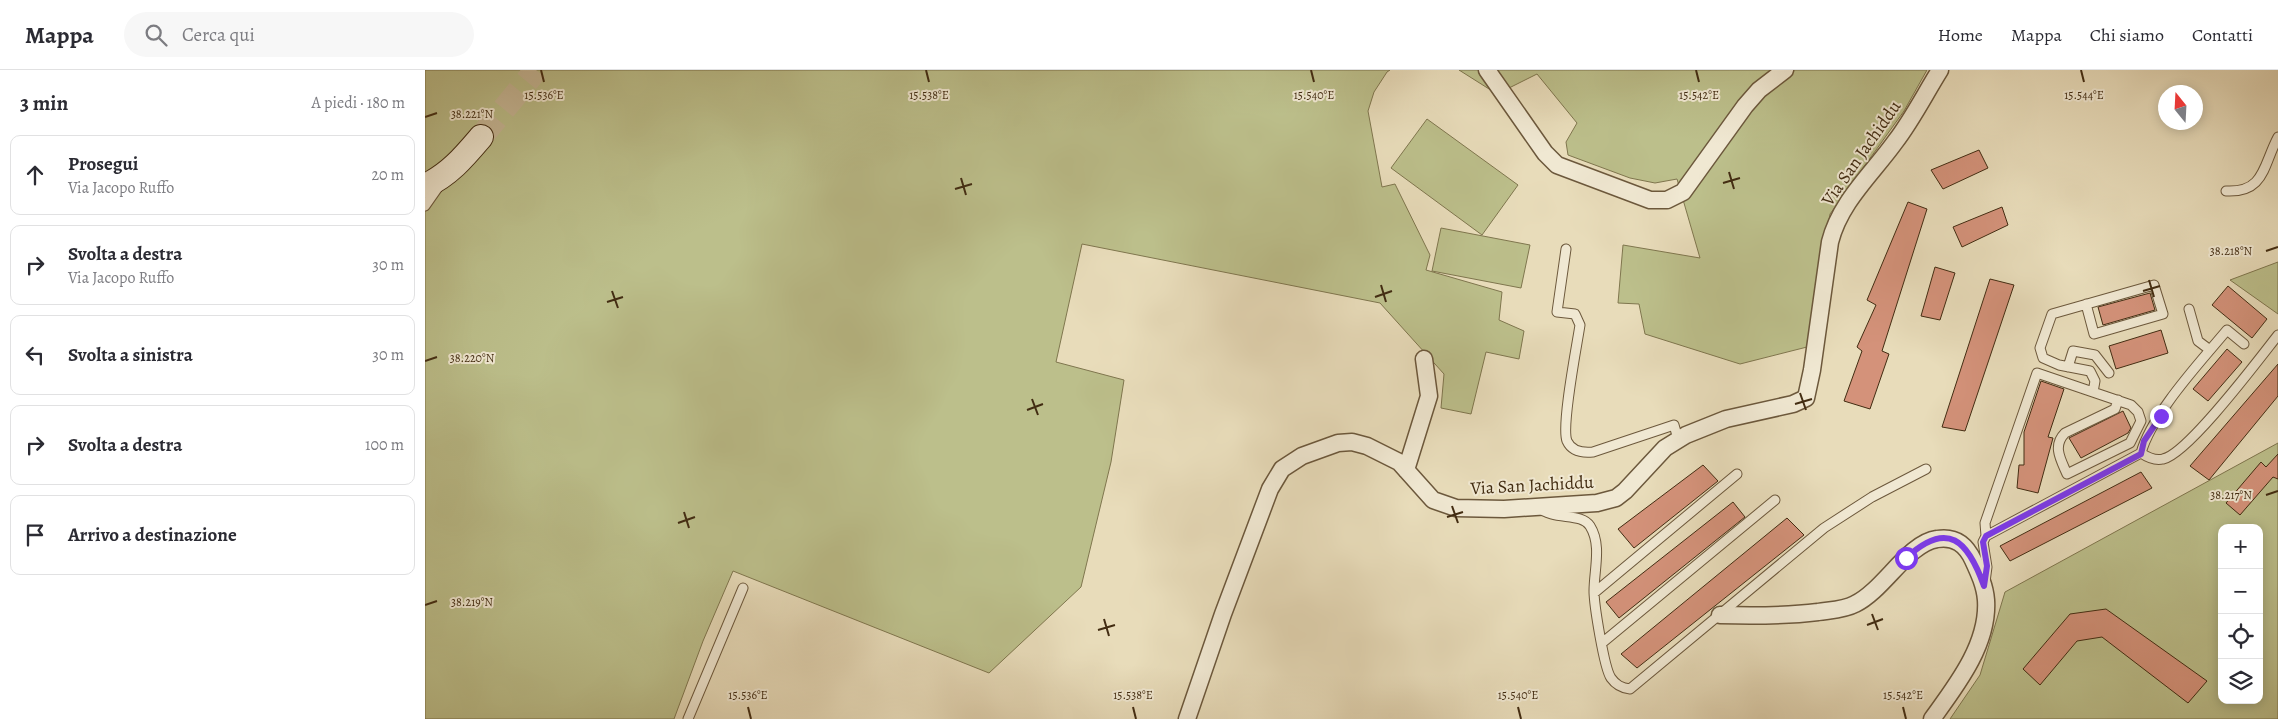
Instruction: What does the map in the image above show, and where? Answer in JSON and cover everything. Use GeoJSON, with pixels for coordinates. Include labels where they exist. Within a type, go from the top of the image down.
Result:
{"type":"FeatureCollection","features":[{"type":"Feature","properties":{"kind":"main road"},"geometry":{"type":"LineString","coordinates":[[425,186],[446,174],[481,137]]}},
{"type":"Feature","properties":{"kind":"street"},"geometry":{"type":"LineString","coordinates":[[1487,70],[1545,153],[1557,166],[1641,198],[1659,201],[1675,198],[1683,192],[1745,106],[1759,90],[1785,70]]}},
{"type":"Feature","properties":{"kind":"street","name":"Via San Jachiddu"},"geometry":{"type":"LineString","coordinates":[[1187,719],[1275,478],[1281,469],[1302,456],[1333,444],[1352,442],[1387,455],[1406,470],[1427,494],[1443,505],[1480,510],[1597,503],[1616,498],[1625,491],[1665,448],[1678,439],[1726,419],[1793,404],[1806,398],[1831,242],[1836,224],[1847,203],[1902,132],[1939,70]]}},
{"type":"Feature","properties":{"kind":"street"},"geometry":{"type":"LineString","coordinates":[[1406,470],[1429,396],[1424,359]]}},
{"type":"Feature","properties":{"kind":"street"},"geometry":{"type":"LineString","coordinates":[[1720,615],[1780,616],[1854,605],[1885,582],[1915,550],[1932,540],[1949,538],[1964,547],[1979,572],[1984,586],[1985,613],[1976,646],[1954,689],[1932,719]]}},
{"type":"Feature","properties":{"kind":"lane"},"geometry":{"type":"LineString","coordinates":[[2226,191],[2250,188],[2260,178],[2278,137]]}},
{"type":"Feature","properties":{"kind":"lane"},"geometry":{"type":"LineString","coordinates":[[425,206],[446,174]]}},
{"type":"Feature","properties":{"kind":"lane"},"geometry":{"type":"LineString","coordinates":[[1566,249],[1557,312],[1575,314],[1580,325],[1565,426],[1568,443],[1575,450],[1583,453],[1593,452],[1674,425],[1678,439]]}},
{"type":"Feature","properties":{"kind":"lane"},"geometry":{"type":"LineString","coordinates":[[2086,304],[2094,334],[2163,314],[2154,284],[2086,304],[2053,314],[2040,348],[2043,358],[2059,365],[2089,371],[2095,381],[2093,392]]}},
{"type":"Feature","properties":{"kind":"lane"},"geometry":{"type":"LineString","coordinates":[[2189,309],[2197,341],[2210,350]]}},
{"type":"Feature","properties":{"kind":"lane"},"geometry":{"type":"LineString","coordinates":[[2141,454],[2144,441],[2184,380],[2227,330],[2243,344]]}},
{"type":"Feature","properties":{"kind":"lane"},"geometry":{"type":"LineString","coordinates":[[1986,536],[2141,454],[2157,460],[2174,454],[2213,416],[2278,335]]}},
{"type":"Feature","properties":{"kind":"lane"},"geometry":{"type":"LineString","coordinates":[[2069,367],[2073,351],[2095,355],[2109,373]]}},
{"type":"Feature","properties":{"kind":"lane"},"geometry":{"type":"LineString","coordinates":[[1984,586],[1987,566],[1983,542],[1986,536],[1985,523],[2037,373],[2117,400],[2131,405],[2138,412],[2141,420],[2130,444],[2067,474],[2058,453],[2060,438],[2065,433],[2115,408],[2117,400]]}},
{"type":"Feature","properties":{"kind":"lane"},"geometry":{"type":"LineString","coordinates":[[1538,507],[1549,515],[1580,518],[1590,525],[1596,540],[1594,593],[1607,672],[1622,688],[1630,688],[1824,528],[1872,497],[1926,469]]}},
{"type":"Feature","properties":{"kind":"lane"},"geometry":{"type":"LineString","coordinates":[[1594,593],[1737,474]]}},
{"type":"Feature","properties":{"kind":"lane"},"geometry":{"type":"LineString","coordinates":[[1603,643],[1775,500]]}},
{"type":"Feature","properties":{"kind":"lane"},"geometry":{"type":"LineString","coordinates":[[688,719],[743,588]]}},
{"type":"Feature","properties":{"kind":"green space"},"geometry":{"type":"Polygon","coordinates":[[[425,70],[1390,70],[1374,92],[1368,111],[1382,187],[1395,184],[1430,255],[1426,270],[1502,292],[1499,320],[1524,331],[1519,359],[1486,352],[1471,414],[1441,408],[1444,374],[1380,303],[1082,244],[1056,362],[1124,380],[1111,462],[1081,587],[989,673],[733,571],[703,641],[674,719],[425,719],[425,70]]]}},
{"type":"Feature","properties":{"kind":"green space"},"geometry":{"type":"Polygon","coordinates":[[[1459,70],[1927,70],[1904,111],[1830,214],[1807,347],[1740,364],[1645,334],[1639,304],[1618,303],[1623,245],[1700,258],[1677,179],[1655,183],[1630,178],[1568,155],[1566,142],[1577,123],[1537,74],[1497,94],[1459,70]]]}},
{"type":"Feature","properties":{"kind":"green space"},"geometry":{"type":"Polygon","coordinates":[[[1427,119],[1518,185],[1482,235],[1391,168],[1427,119]]]}},
{"type":"Feature","properties":{"kind":"green space"},"geometry":{"type":"Polygon","coordinates":[[[1441,228],[1530,245],[1521,288],[1432,271],[1441,228]]]}},
{"type":"Feature","properties":{"kind":"green space"},"geometry":{"type":"Polygon","coordinates":[[[2278,262],[2278,314],[2230,280],[2278,262]]]}},
{"type":"Feature","properties":{"kind":"green space"},"geometry":{"type":"Polygon","coordinates":[[[2278,443],[2278,719],[1950,719],[1980,675],[2005,592],[2278,443]]]}},
{"type":"Feature","properties":{"kind":"building"},"geometry":{"type":"Polygon","coordinates":[[[1979,150],[1988,168],[1943,189],[1931,170],[1979,150]]]}},
{"type":"Feature","properties":{"kind":"building"},"geometry":{"type":"Polygon","coordinates":[[[1908,202],[1927,209],[1882,351],[1889,354],[1870,409],[1844,401],[1862,351],[1857,347],[1876,305],[1867,300],[1908,202]]]}},
{"type":"Feature","properties":{"kind":"building"},"geometry":{"type":"Polygon","coordinates":[[[2002,207],[2008,225],[1962,247],[1953,227],[2002,207]]]}},
{"type":"Feature","properties":{"kind":"building"},"geometry":{"type":"Polygon","coordinates":[[[1935,267],[1955,273],[1940,320],[1921,316],[1935,267]]]}},
{"type":"Feature","properties":{"kind":"building"},"geometry":{"type":"Polygon","coordinates":[[[1990,279],[2014,285],[1965,431],[1942,427],[1990,279]]]}},
{"type":"Feature","properties":{"kind":"building"},"geometry":{"type":"Polygon","coordinates":[[[2228,286],[2267,319],[2252,338],[2212,305],[2228,286]]]}},
{"type":"Feature","properties":{"kind":"building"},"geometry":{"type":"Polygon","coordinates":[[[2150,293],[2155,310],[2103,325],[2098,307],[2150,293]]]}},
{"type":"Feature","properties":{"kind":"building"},"geometry":{"type":"Polygon","coordinates":[[[2161,330],[2168,353],[2116,369],[2109,346],[2161,330]]]}},
{"type":"Feature","properties":{"kind":"building"},"geometry":{"type":"Polygon","coordinates":[[[2227,349],[2242,362],[2208,401],[2193,389],[2227,349]]]}},
{"type":"Feature","properties":{"kind":"building"},"geometry":{"type":"Polygon","coordinates":[[[2278,364],[2278,396],[2209,480],[2190,466],[2278,364]]]}},
{"type":"Feature","properties":{"kind":"building"},"geometry":{"type":"Polygon","coordinates":[[[2041,381],[2064,389],[2048,437],[2053,438],[2038,493],[2017,488],[2019,465],[2024,465],[2024,432],[2041,381]]]}},
{"type":"Feature","properties":{"kind":"building"},"geometry":{"type":"Polygon","coordinates":[[[2123,411],[2131,428],[2128,433],[2081,458],[2069,438],[2123,411]]]}},
{"type":"Feature","properties":{"kind":"building"},"geometry":{"type":"Polygon","coordinates":[[[2278,454],[2278,479],[2273,477],[2240,515],[2226,503],[2261,462],[2266,467],[2278,454]]]}},
{"type":"Feature","properties":{"kind":"building"},"geometry":{"type":"Polygon","coordinates":[[[1703,465],[1718,481],[1634,548],[1618,529],[1703,465]]]}},
{"type":"Feature","properties":{"kind":"building"},"geometry":{"type":"Polygon","coordinates":[[[2141,472],[2152,488],[2010,561],[2000,546],[2141,472]]]}},
{"type":"Feature","properties":{"kind":"building"},"geometry":{"type":"Polygon","coordinates":[[[1733,502],[1745,517],[1619,618],[1606,602],[1733,502]]]}},
{"type":"Feature","properties":{"kind":"building"},"geometry":{"type":"Polygon","coordinates":[[[1787,518],[1804,535],[1637,668],[1621,654],[1787,518]]]}},
{"type":"Feature","properties":{"kind":"building"},"geometry":{"type":"Polygon","coordinates":[[[2106,609],[2207,681],[2188,703],[2102,637],[2077,641],[2040,685],[2023,669],[2070,614],[2106,609]]]}},
{"type":"Feature","properties":{"kind":"tunnel"},"geometry":{"type":"LineString","coordinates":[[481,137],[536,70]]}},
{"type":"Feature","properties":{"kind":"route"},"geometry":{"type":"LineString","coordinates":[[1906,558],[1923,544],[1932,540],[1949,538],[1959,542],[1970,555],[1984,586],[1987,566],[1983,542],[1986,536],[2141,454],[2144,441],[2161,416]]}}]}
